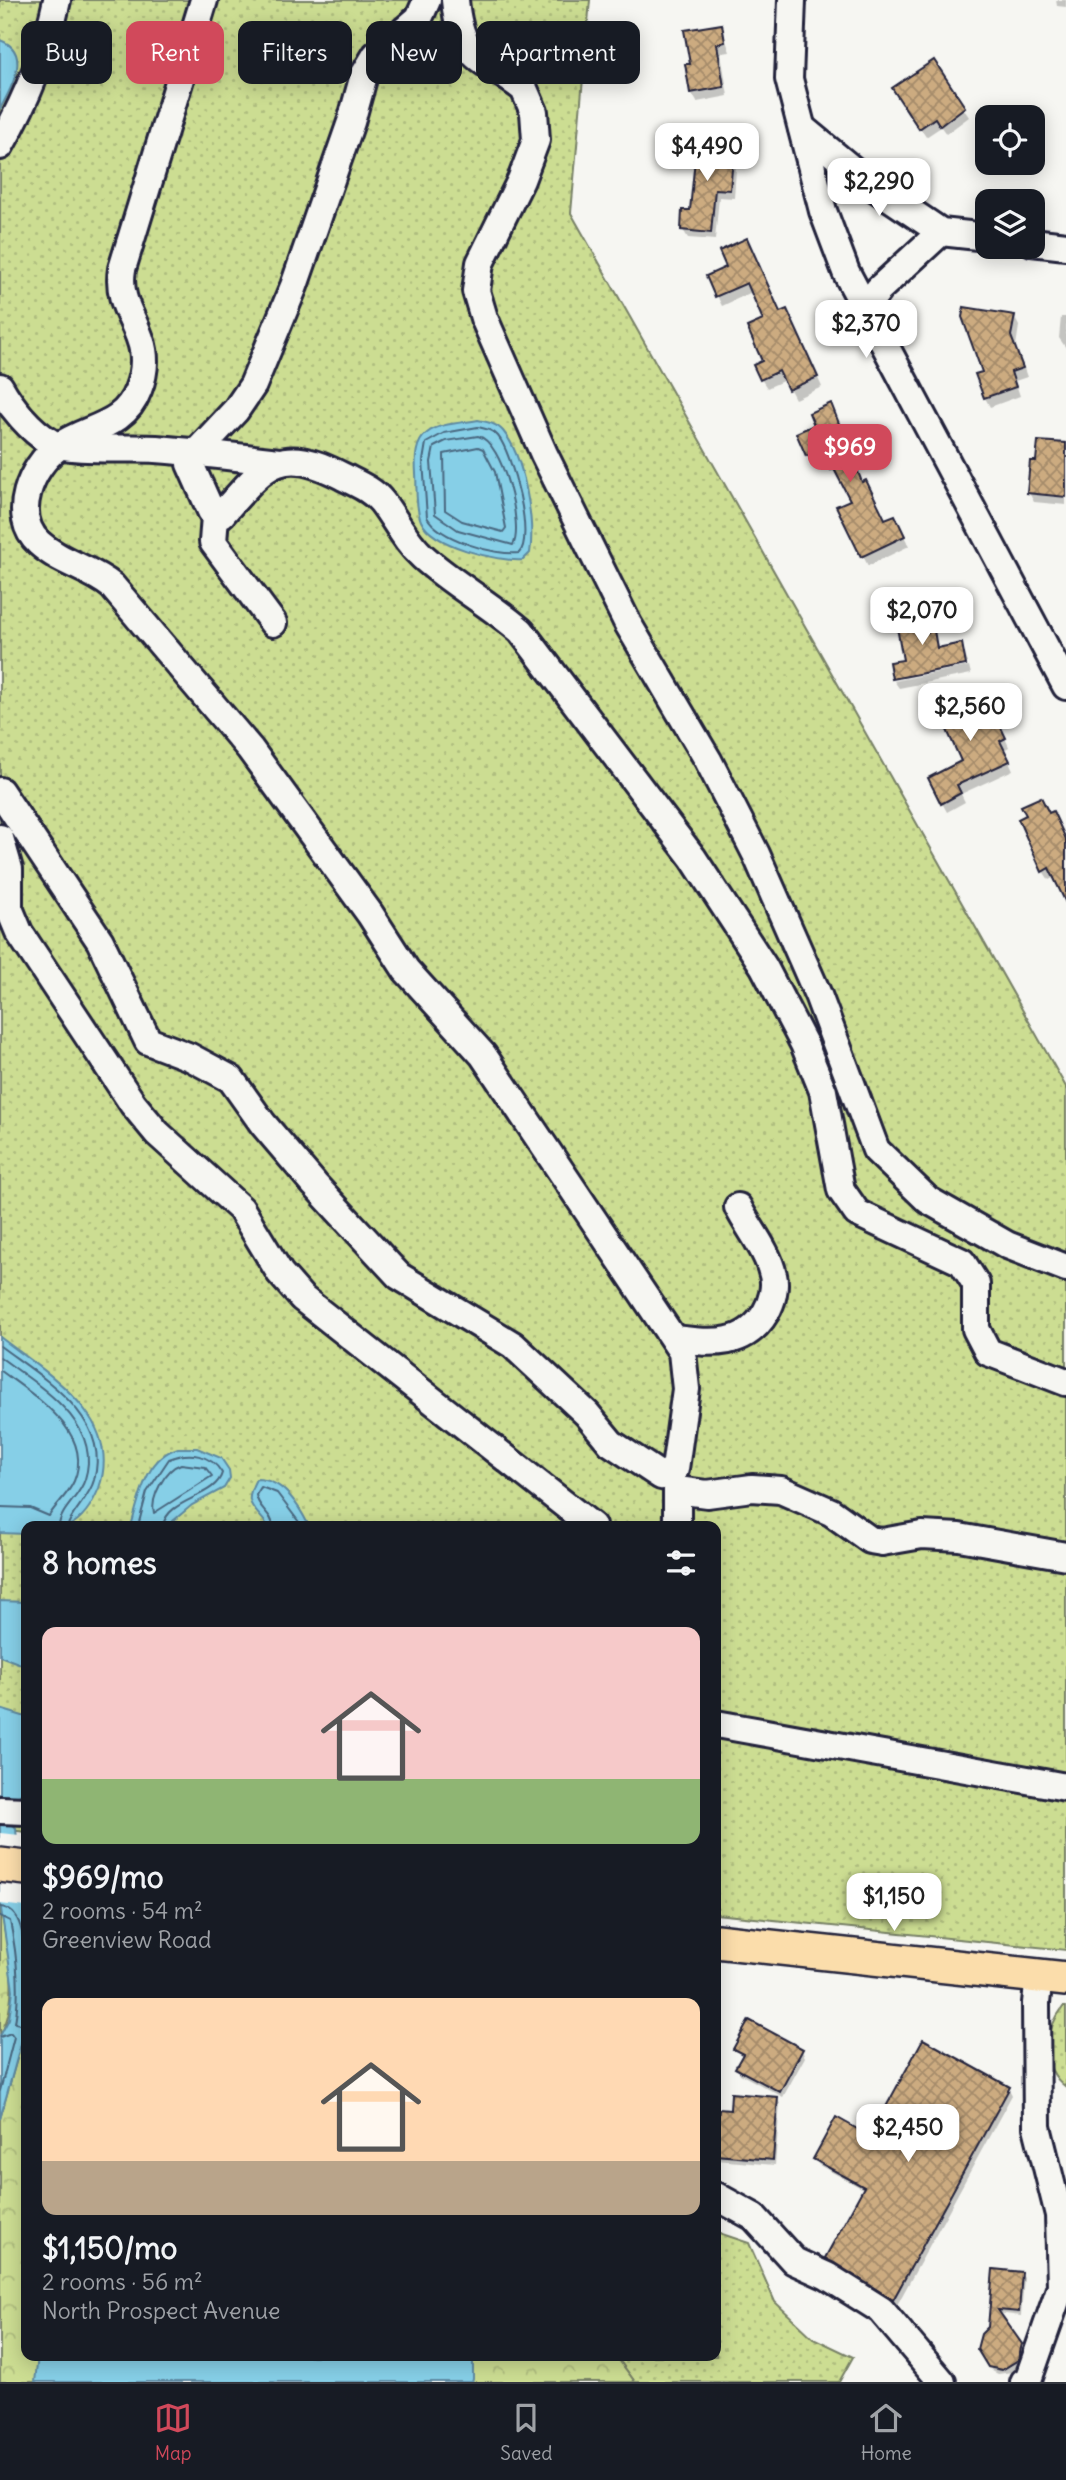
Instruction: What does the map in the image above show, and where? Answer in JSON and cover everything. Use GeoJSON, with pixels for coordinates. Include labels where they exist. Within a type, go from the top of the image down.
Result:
{"type":"FeatureCollection","features":[{"type":"Feature","properties":{"kind":"main road"},"geometry":{"type":"LineString","coordinates":[[0,1865],[21,1867]]}},
{"type":"Feature","properties":{"kind":"main road"},"geometry":{"type":"LineString","coordinates":[[721,1942],[1052,1977]]}},
{"type":"Feature","properties":{"kind":"street"},"geometry":{"type":"LineString","coordinates":[[0,146],[27,97],[47,43],[57,0]]}},
{"type":"Feature","properties":{"kind":"street"},"geometry":{"type":"LineString","coordinates":[[204,0],[122,269],[120,293],[144,344],[145,361],[138,391],[131,405],[120,417],[60,445],[45,457],[24,503],[30,531],[38,543],[66,562],[98,574],[112,586],[234,729],[370,914],[406,970],[495,1070],[674,1339],[682,1352],[686,1389],[673,1482],[677,1521]]}},
{"type":"Feature","properties":{"kind":"street"},"geometry":{"type":"LineString","coordinates":[[273,623],[213,542],[215,516],[191,464],[194,453],[236,410],[253,385],[293,286],[370,63],[385,46],[419,18],[426,0]]}},
{"type":"Feature","properties":{"kind":"street"},"geometry":{"type":"LineString","coordinates":[[455,0],[463,40],[479,61],[524,89],[536,125],[536,139],[522,180],[481,263],[476,291],[484,318],[544,454],[628,624],[718,777],[775,894],[835,1038],[876,1150]]}},
{"type":"Feature","properties":{"kind":"street"},"geometry":{"type":"LineString","coordinates":[[792,0],[789,79],[823,211],[846,272],[1066,686]]}},
{"type":"Feature","properties":{"kind":"street"},"geometry":{"type":"LineString","coordinates":[[802,128],[871,185],[941,232],[975,236]]}},
{"type":"Feature","properties":{"kind":"street"},"geometry":{"type":"LineString","coordinates":[[866,308],[879,289],[941,232]]}},
{"type":"Feature","properties":{"kind":"street"},"geometry":{"type":"LineString","coordinates":[[1045,244],[1066,246]]}},
{"type":"Feature","properties":{"kind":"street"},"geometry":{"type":"LineString","coordinates":[[0,387],[19,415],[51,442],[60,445],[126,447],[315,464],[367,489],[381,500],[397,526],[424,557],[490,604],[534,646],[733,916],[804,1044],[823,1091],[831,1123],[841,1190],[850,1207],[857,1213],[962,1262],[976,1284],[976,1329],[988,1352],[1066,1382]]}},
{"type":"Feature","properties":{"kind":"street"},"geometry":{"type":"LineString","coordinates":[[215,516],[222,514],[257,475],[279,462]]}},
{"type":"Feature","properties":{"kind":"street"},"geometry":{"type":"LineString","coordinates":[[0,791],[100,941],[148,1041],[190,1057],[231,1079],[298,1165],[399,1276],[513,1345],[587,1414],[611,1443],[653,1472],[707,1494],[752,1488],[781,1490],[824,1508],[870,1540],[882,1542],[922,1535],[959,1537],[1066,1556]]}},
{"type":"Feature","properties":{"kind":"street"},"geometry":{"type":"LineString","coordinates":[[0,838],[9,869],[9,908],[19,933],[133,1104],[157,1133],[241,1209],[280,1273],[302,1298],[586,1521]]}},
{"type":"Feature","properties":{"kind":"street"},"geometry":{"type":"LineString","coordinates":[[831,1123],[876,1150],[928,1200],[1007,1245],[1066,1268]]}},
{"type":"Feature","properties":{"kind":"street"},"geometry":{"type":"LineString","coordinates":[[674,1339],[711,1343],[742,1337],[752,1331],[768,1309],[773,1296],[773,1274],[738,1207]]}},
{"type":"Feature","properties":{"kind":"street"},"geometry":{"type":"LineString","coordinates":[[721,1725],[1066,1787]]}},
{"type":"Feature","properties":{"kind":"street"},"geometry":{"type":"LineString","coordinates":[[1024,2382],[1028,2380],[1061,2286],[1059,2215],[1037,2127],[1036,2003],[1052,1977]]}},
{"type":"Feature","properties":{"kind":"street"},"geometry":{"type":"LineString","coordinates":[[721,2199],[754,2217],[794,2261],[827,2276],[881,2310],[942,2382]]}},
{"type":"Feature","properties":{"kind":"green space"},"geometry":{"type":"Polygon","coordinates":[[[0,0],[590,0],[588,21],[476,21],[476,84],[583,84],[571,213],[1066,1087],[1066,1950],[721,1915],[721,1521],[21,1521],[21,1831],[0,1829],[0,0]]]}},
{"type":"Feature","properties":{"kind":"green space"},"geometry":{"type":"Polygon","coordinates":[[[0,1904],[12,1988],[7,2020],[0,2036],[0,1904]]]}},
{"type":"Feature","properties":{"kind":"green space"},"geometry":{"type":"Polygon","coordinates":[[[1063,2007],[1066,2007],[1066,2087],[1057,2079],[1048,2059],[1052,2027],[1063,2007]]]}},
{"type":"Feature","properties":{"kind":"green space"},"geometry":{"type":"Polygon","coordinates":[[[21,2044],[21,2361],[620,2361],[635,2382],[0,2382],[0,2119],[21,2044]]]}},
{"type":"Feature","properties":{"kind":"green space"},"geometry":{"type":"Polygon","coordinates":[[[721,2234],[749,2243],[775,2302],[813,2338],[853,2357],[839,2382],[635,2382],[620,2361],[721,2361],[721,2234]]]}},
{"type":"Feature","properties":{"kind":"water"},"geometry":{"type":"Polygon","coordinates":[[[0,40],[10,46],[17,62],[14,81],[0,109],[0,40]]]}},
{"type":"Feature","properties":{"kind":"water"},"geometry":{"type":"Polygon","coordinates":[[[478,420],[495,425],[503,431],[517,456],[526,489],[531,524],[530,553],[523,560],[483,555],[452,545],[428,530],[419,515],[416,462],[420,441],[438,427],[478,420]]]}},
{"type":"Feature","properties":{"kind":"water"},"geometry":{"type":"Polygon","coordinates":[[[0,1337],[76,1399],[91,1419],[101,1440],[104,1463],[94,1499],[76,1521],[21,1521],[21,1534],[0,1533],[0,1337]]]}},
{"type":"Feature","properties":{"kind":"water"},"geometry":{"type":"Polygon","coordinates":[[[178,1448],[197,1448],[221,1458],[229,1470],[230,1478],[224,1488],[192,1505],[173,1521],[132,1521],[151,1469],[167,1453],[178,1448]]]}},
{"type":"Feature","properties":{"kind":"water"},"geometry":{"type":"Polygon","coordinates":[[[256,1479],[274,1483],[295,1501],[306,1521],[264,1521],[251,1505],[252,1488],[256,1479]]]}},
{"type":"Feature","properties":{"kind":"water"},"geometry":{"type":"Polygon","coordinates":[[[0,1601],[21,1602],[21,1664],[0,1656],[0,1601]]]}},
{"type":"Feature","properties":{"kind":"water"},"geometry":{"type":"Polygon","coordinates":[[[0,1709],[21,1715],[21,1794],[10,1805],[7,1818],[16,1828],[21,1871],[21,2044],[0,2119],[0,2036],[9,2019],[13,1990],[0,1902],[0,1709]]]}},
{"type":"Feature","properties":{"kind":"water"},"geometry":{"type":"Polygon","coordinates":[[[37,2361],[473,2361],[472,2382],[35,2382],[37,2361]]]}},
{"type":"Feature","properties":{"kind":"pier"},"geometry":{"type":"Polygon","coordinates":[[[0,1833],[20,1835],[21,1906],[0,1904],[0,1833]]]}},
{"type":"Feature","properties":{"kind":"building"},"geometry":{"type":"Polygon","coordinates":[[[722,24],[725,42],[717,44],[724,87],[690,93],[685,64],[690,64],[684,30],[722,24]]]}},
{"type":"Feature","properties":{"kind":"building"},"geometry":{"type":"Polygon","coordinates":[[[934,60],[965,107],[940,126],[935,118],[919,129],[892,88],[934,60]]]}},
{"type":"Feature","properties":{"kind":"building"},"geometry":{"type":"Polygon","coordinates":[[[697,138],[729,141],[727,158],[733,159],[730,190],[715,189],[711,233],[681,230],[682,210],[690,210],[697,138]]]}},
{"type":"Feature","properties":{"kind":"building"},"geometry":{"type":"Polygon","coordinates":[[[747,238],[780,312],[787,309],[818,377],[788,390],[779,371],[760,380],[753,365],[762,361],[747,327],[763,320],[747,283],[715,297],[706,276],[726,267],[719,251],[747,238]]]}},
{"type":"Feature","properties":{"kind":"building"},"geometry":{"type":"Polygon","coordinates":[[[964,307],[1015,315],[1011,336],[1023,368],[1011,372],[1016,387],[984,398],[975,374],[982,372],[962,317],[964,307]]]}},
{"type":"Feature","properties":{"kind":"building"},"geometry":{"type":"Polygon","coordinates":[[[831,403],[862,482],[866,480],[885,519],[895,515],[905,536],[861,557],[836,506],[850,500],[834,469],[831,470],[823,449],[806,456],[796,433],[814,425],[809,413],[831,403]]]}},
{"type":"Feature","properties":{"kind":"building"},"geometry":{"type":"Polygon","coordinates":[[[1038,441],[1066,443],[1066,497],[1027,493],[1030,461],[1036,461],[1038,441]]]}},
{"type":"Feature","properties":{"kind":"building"},"geometry":{"type":"Polygon","coordinates":[[[923,606],[928,632],[934,630],[937,648],[962,643],[966,665],[892,679],[889,662],[903,660],[894,611],[923,606]]]}},
{"type":"Feature","properties":{"kind":"building"},"geometry":{"type":"Polygon","coordinates":[[[984,691],[1006,738],[1000,741],[1010,761],[957,785],[961,793],[941,804],[928,778],[961,761],[942,719],[946,717],[941,704],[961,694],[963,700],[984,691]]]}},
{"type":"Feature","properties":{"kind":"building"},"geometry":{"type":"Polygon","coordinates":[[[1041,797],[1049,813],[1053,811],[1066,839],[1066,903],[1049,868],[1042,872],[1018,819],[1026,815],[1021,806],[1041,797]]]}},
{"type":"Feature","properties":{"kind":"building"},"geometry":{"type":"Polygon","coordinates":[[[749,2020],[803,2049],[780,2092],[735,2068],[743,2054],[733,2049],[749,2020]]]}},
{"type":"Feature","properties":{"kind":"building"},"geometry":{"type":"Polygon","coordinates":[[[923,2039],[1010,2087],[893,2300],[825,2258],[864,2187],[813,2159],[836,2117],[870,2136],[923,2039]]]}},
{"type":"Feature","properties":{"kind":"building"},"geometry":{"type":"Polygon","coordinates":[[[731,2093],[778,2097],[773,2160],[721,2155],[721,2109],[730,2110],[731,2093]]]}},
{"type":"Feature","properties":{"kind":"building"},"geometry":{"type":"Polygon","coordinates":[[[993,2269],[1022,2272],[1019,2312],[998,2310],[1022,2344],[1018,2360],[1002,2370],[988,2367],[977,2349],[981,2334],[988,2327],[993,2269]]]}}]}
